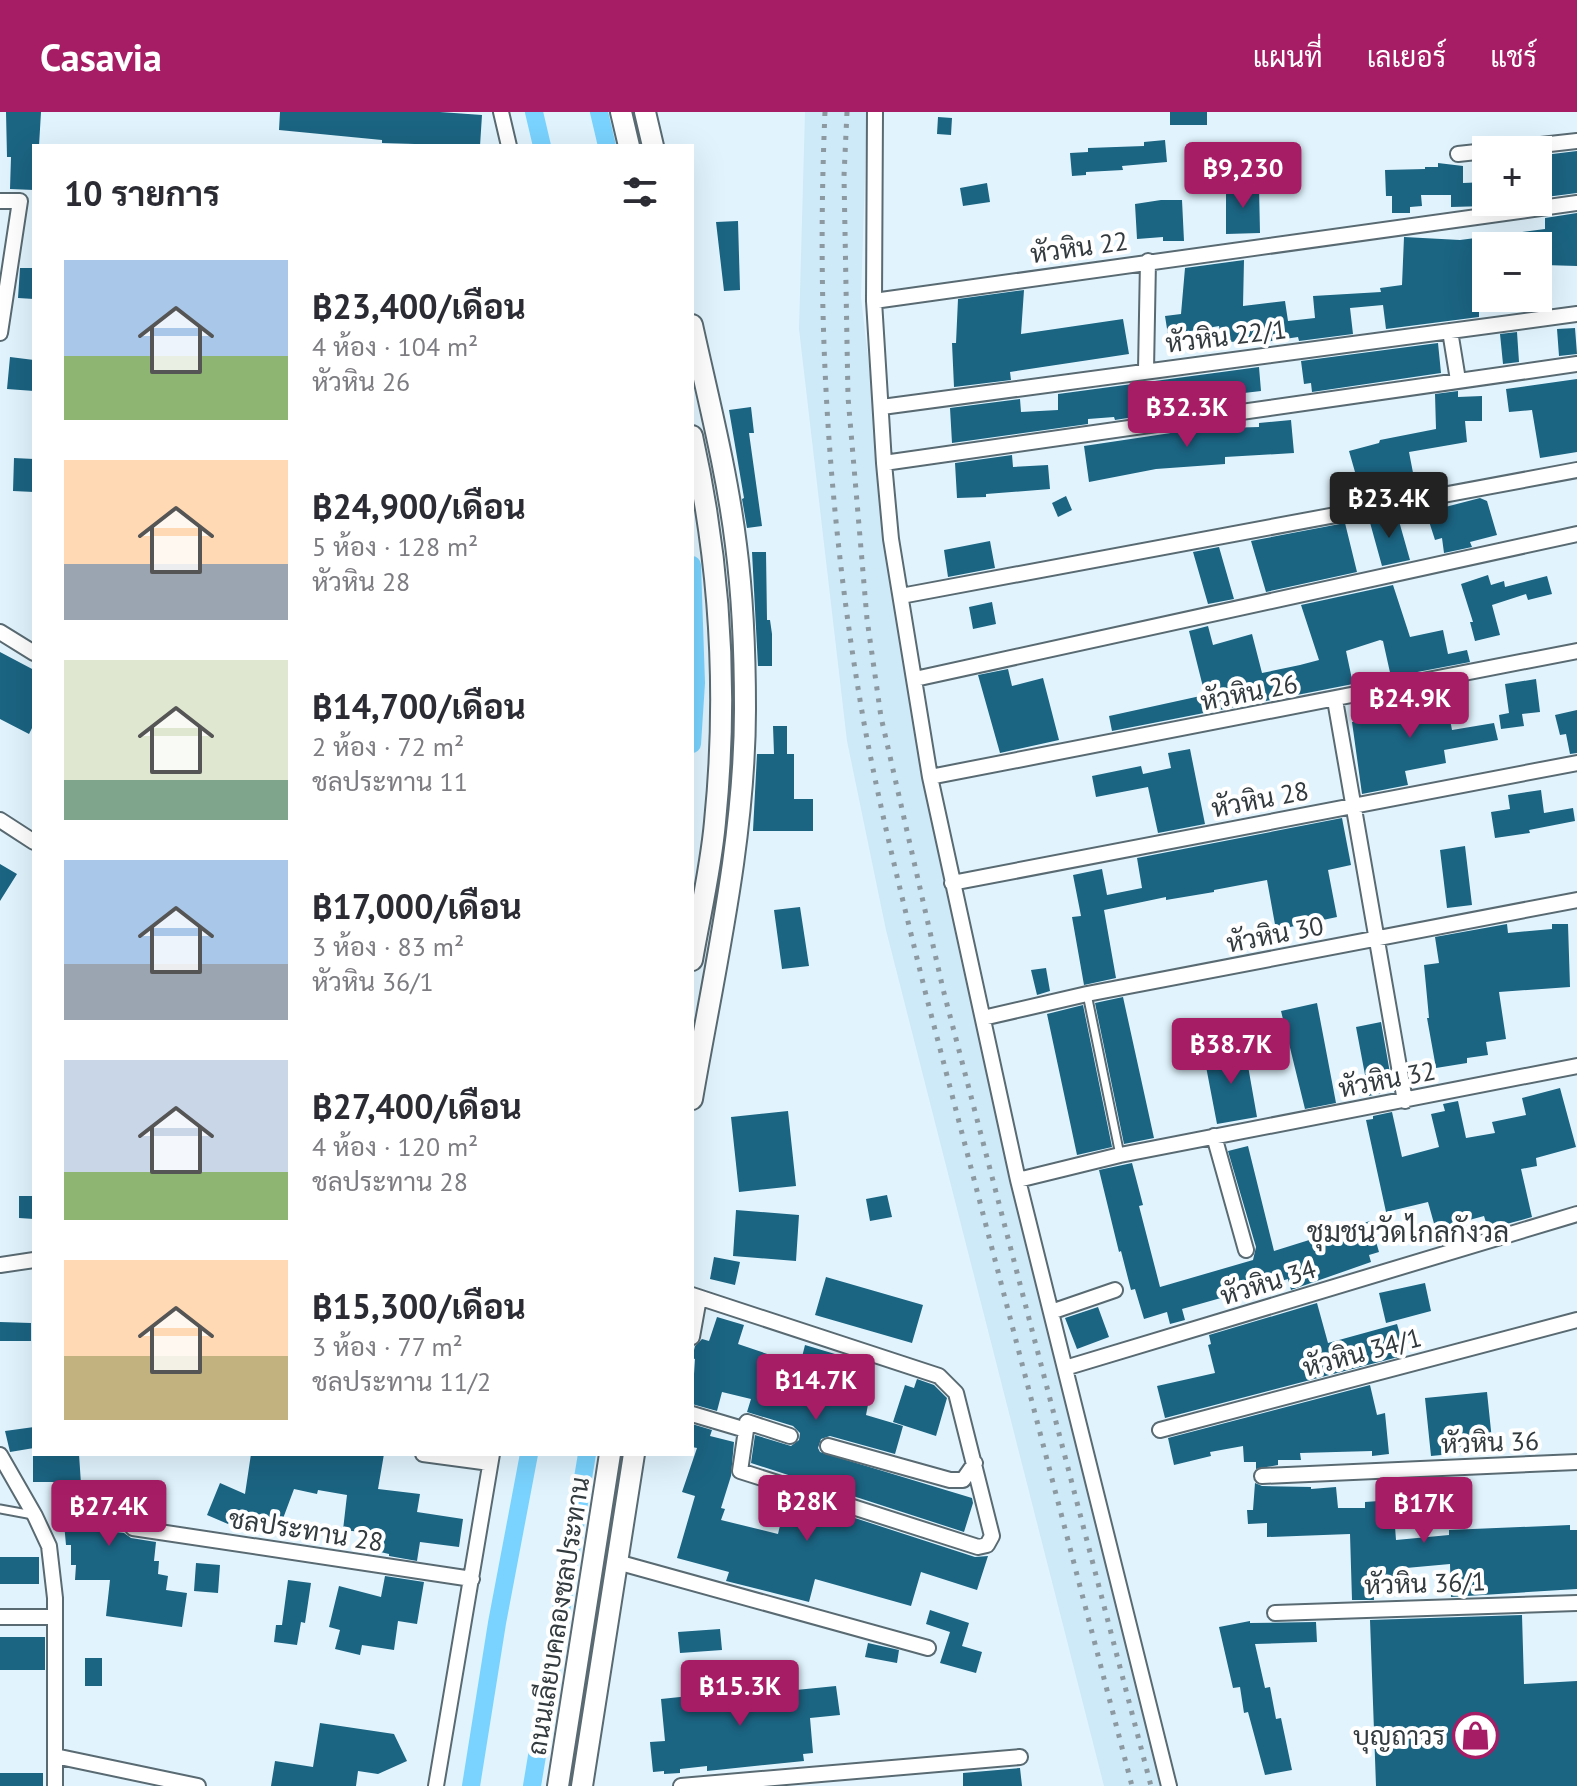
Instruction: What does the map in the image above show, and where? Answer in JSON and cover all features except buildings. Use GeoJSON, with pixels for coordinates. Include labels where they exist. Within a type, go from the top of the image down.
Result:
{"type":"FeatureCollection","features":[{"type":"Feature","properties":{"kind":"street"},"geometry":{"type":"LineString","coordinates":[[501,112],[509,144]]}},
{"type":"Feature","properties":{"kind":"street"},"geometry":{"type":"LineString","coordinates":[[621,112],[629,144]]}},
{"type":"Feature","properties":{"kind":"street"},"geometry":{"type":"LineString","coordinates":[[645,112],[653,144]]}},
{"type":"Feature","properties":{"kind":"street"},"geometry":{"type":"LineString","coordinates":[[875,112],[874,301],[884,463],[891,539],[930,777],[1018,1180],[1169,1786]]}},
{"type":"Feature","properties":{"kind":"street"},"geometry":{"type":"LineString","coordinates":[[1552,144],[1577,141]]}},
{"type":"Feature","properties":{"kind":"street"},"geometry":{"type":"LineString","coordinates":[[1458,154],[1472,152]]}},
{"type":"Feature","properties":{"kind":"street"},"geometry":{"type":"LineString","coordinates":[[0,201],[20,201],[0,333]]}},
{"type":"Feature","properties":{"kind":"street","name":"หัวหิน 22"},"geometry":{"type":"LineString","coordinates":[[874,301],[1577,203]]}},
{"type":"Feature","properties":{"kind":"street"},"geometry":{"type":"LineString","coordinates":[[1146,370],[1148,261]]}},
{"type":"Feature","properties":{"kind":"street","name":"หัวหิน 22/1"},"geometry":{"type":"LineString","coordinates":[[882,407],[1577,314]]}},
{"type":"Feature","properties":{"kind":"street"},"geometry":{"type":"LineString","coordinates":[[1450,331],[1458,380]]}},
{"type":"Feature","properties":{"kind":"street"},"geometry":{"type":"LineString","coordinates":[[694,334],[723,465],[736,545],[743,617],[745,712],[738,826],[694,1087]]}},
{"type":"Feature","properties":{"kind":"street"},"geometry":{"type":"LineString","coordinates":[[884,463],[1577,364]]}},
{"type":"Feature","properties":{"kind":"street"},"geometry":{"type":"LineString","coordinates":[[694,447],[713,548],[722,712],[715,823],[694,948]]}},
{"type":"Feature","properties":{"kind":"street"},"geometry":{"type":"LineString","coordinates":[[901,596],[1577,470]]}},
{"type":"Feature","properties":{"kind":"street"},"geometry":{"type":"LineString","coordinates":[[915,679],[1577,534]]}},
{"type":"Feature","properties":{"kind":"street"},"geometry":{"type":"LineString","coordinates":[[0,632],[32,652]]}},
{"type":"Feature","properties":{"kind":"street","name":"หัวหิน 26"},"geometry":{"type":"LineString","coordinates":[[930,777],[1577,651]]}},
{"type":"Feature","properties":{"kind":"street"},"geometry":{"type":"LineString","coordinates":[[1335,700],[1405,1101]]}},
{"type":"Feature","properties":{"kind":"street","name":"หัวหิน 28"},"geometry":{"type":"LineString","coordinates":[[952,883],[1577,763]]}},
{"type":"Feature","properties":{"kind":"street"},"geometry":{"type":"LineString","coordinates":[[0,820],[32,841]]}},
{"type":"Feature","properties":{"kind":"street","name":"หัวหิน 30"},"geometry":{"type":"LineString","coordinates":[[983,1018],[1087,994],[1577,900]]}},
{"type":"Feature","properties":{"kind":"street","name":"หัวหิน 32"},"geometry":{"type":"LineString","coordinates":[[1018,1180],[1120,1155],[1577,1066]]}},
{"type":"Feature","properties":{"kind":"street"},"geometry":{"type":"LineString","coordinates":[[1214,1136],[1246,1250]]}},
{"type":"Feature","properties":{"kind":"street","name":"หัวหิน 34"},"geometry":{"type":"LineString","coordinates":[[1065,1368],[1577,1214]]}},
{"type":"Feature","properties":{"kind":"street"},"geometry":{"type":"LineString","coordinates":[[0,1265],[32,1260]]}},
{"type":"Feature","properties":{"kind":"street"},"geometry":{"type":"LineString","coordinates":[[1051,1312],[1115,1290]]}},
{"type":"Feature","properties":{"kind":"street"},"geometry":{"type":"LineString","coordinates":[[694,1316],[696,1296],[939,1376],[956,1393],[992,1536],[987,1545],[978,1547],[740,1471],[747,1422],[790,1436]]}},
{"type":"Feature","properties":{"kind":"street","name":"หัวหิน 34/1"},"geometry":{"type":"LineString","coordinates":[[1160,1430],[1577,1320]]}},
{"type":"Feature","properties":{"kind":"street"},"geometry":{"type":"LineString","coordinates":[[694,1415],[746,1430]]}},
{"type":"Feature","properties":{"kind":"street"},"geometry":{"type":"LineString","coordinates":[[828,1446],[950,1480],[963,1480],[975,1463]]}},
{"type":"Feature","properties":{"kind":"street"},"geometry":{"type":"LineString","coordinates":[[0,1455],[49,1546],[55,1617],[55,1786]]}},
{"type":"Feature","properties":{"kind":"street"},"geometry":{"type":"LineString","coordinates":[[436,1786],[491,1458],[457,1456]]}},
{"type":"Feature","properties":{"kind":"street","name":"ถนนเลียบคลองชลประทาน"},"geometry":{"type":"LineString","coordinates":[[558,1786],[610,1456]]}},
{"type":"Feature","properties":{"kind":"street","name":"ถนนเลียบคลองชลประทาน"},"geometry":{"type":"LineString","coordinates":[[582,1786],[634,1456]]}},
{"type":"Feature","properties":{"kind":"street","name":"หัวหิน 36"},"geometry":{"type":"LineString","coordinates":[[1262,1476],[1577,1462]]}},
{"type":"Feature","properties":{"kind":"street","name":"ชลประทาน 28"},"geometry":{"type":"LineString","coordinates":[[133,1528],[472,1579]]}},
{"type":"Feature","properties":{"kind":"street"},"geometry":{"type":"LineString","coordinates":[[617,1562],[928,1648]]}},
{"type":"Feature","properties":{"kind":"street","name":"หัวหิน 36/1"},"geometry":{"type":"LineString","coordinates":[[1275,1613],[1577,1603]]}},
{"type":"Feature","properties":{"kind":"street"},"geometry":{"type":"LineString","coordinates":[[0,1617],[55,1617]]}},
{"type":"Feature","properties":{"kind":"street"},"geometry":{"type":"LineString","coordinates":[[55,1756],[198,1786]]}},
{"type":"Feature","properties":{"kind":"street"},"geometry":{"type":"LineString","coordinates":[[681,1786],[1020,1757]]}},
{"type":"Feature","properties":{"kind":"lane"},"geometry":{"type":"LineString","coordinates":[[1087,994],[1120,1155]]}},
{"type":"Feature","properties":{"kind":"lane"},"geometry":{"type":"LineString","coordinates":[[0,1509],[35,1516]]}},
{"type":"Feature","properties":{"kind":"shaded area"},"geometry":{"type":"Polygon","coordinates":[[[805,112],[867,112],[861,297],[884,546],[919,753],[961,962],[1164,1786],[1104,1786],[886,930],[847,741],[799,329],[805,112]]]}},
{"type":"Feature","properties":{"kind":"waterway"},"geometry":{"type":"LineString","coordinates":[[534,112],[542,144]]}},
{"type":"Feature","properties":{"kind":"waterway"},"geometry":{"type":"LineString","coordinates":[[599,112],[607,144]]}},
{"type":"Feature","properties":{"kind":"waterway"},"geometry":{"type":"LineString","coordinates":[[694,624],[694,714]]}},
{"type":"Feature","properties":{"kind":"waterway"},"geometry":{"type":"LineString","coordinates":[[471,1786],[497,1623],[529,1456]]}},
{"type":"Feature","properties":{"kind":"waterway"},"geometry":{"type":"LineString","coordinates":[[532,1786],[587,1456]]}},
{"type":"Feature","properties":{"kind":"railway"},"geometry":{"type":"LineString","coordinates":[[825,112],[822,265],[828,418],[841,571],[864,723],[885,826],[926,995],[1132,1786]]}},
{"type":"Feature","properties":{"kind":"railway"},"geometry":{"type":"LineString","coordinates":[[847,112],[844,176],[848,397],[867,619],[881,717],[943,989],[1151,1786]]}},
{"type":"Feature","properties":{"kind":"place","name":"บุญถาวร"},"geometry":{"type":"Point","coordinates":[1476,1735]}},
{"type":"Feature","properties":{"kind":"district","name":"ชุมชนวัดไกลกังวล"},"geometry":{"type":"Point","coordinates":[1408,1231]}}]}
